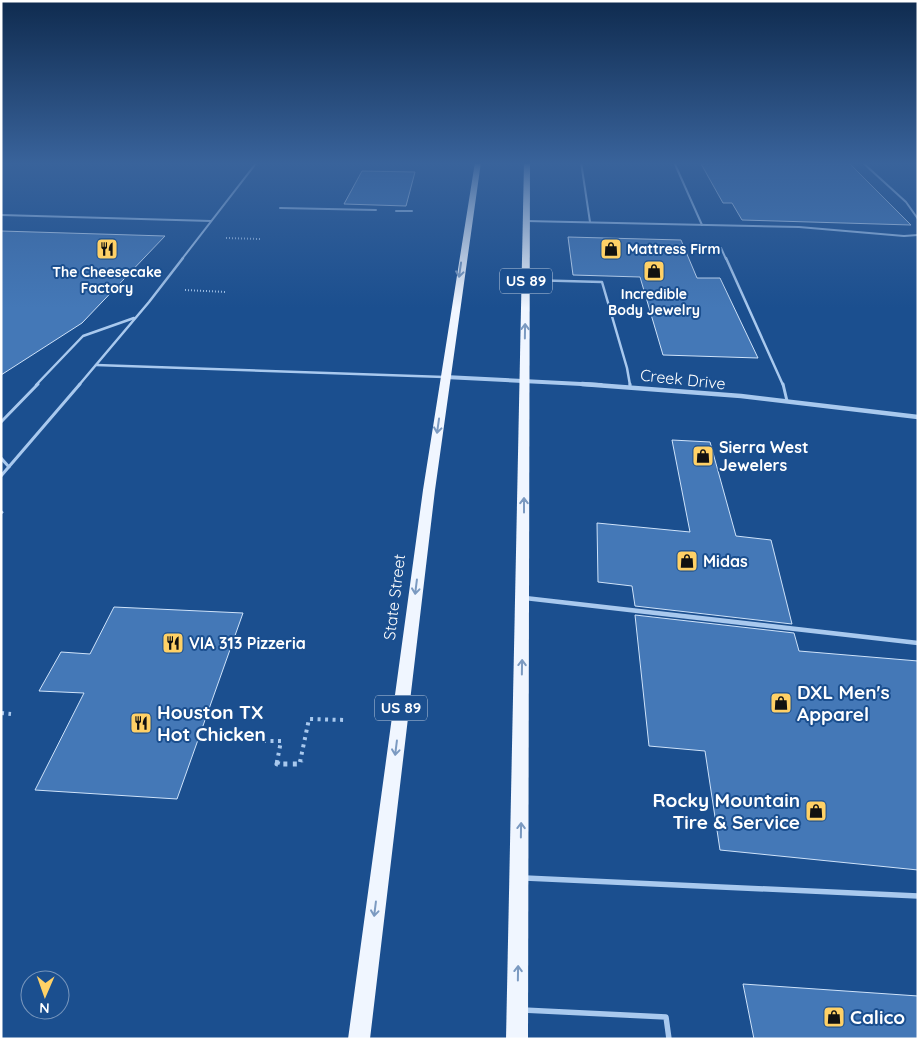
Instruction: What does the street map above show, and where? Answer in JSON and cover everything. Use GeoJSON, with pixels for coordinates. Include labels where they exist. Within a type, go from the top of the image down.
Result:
{"type":"FeatureCollection","features":[{"type":"Feature","properties":{"kind":"main road","name":"State Street"},"geometry":{"type":"LineString","coordinates":[[359,1039],[444,377],[470,211]]}},
{"type":"Feature","properties":{"kind":"main road","name":"US 89"},"geometry":{"type":"LineString","coordinates":[[517,1039],[526,211]]}},
{"type":"Feature","properties":{"kind":"street","name":"Creek Drive"},"geometry":{"type":"LineString","coordinates":[[444,377],[630,386],[918,417]]}},
{"type":"Feature","properties":{"kind":"lane"},"geometry":{"type":"LineString","coordinates":[[1,476],[136,317],[219,211]]}},
{"type":"Feature","properties":{"kind":"lane"},"geometry":{"type":"LineString","coordinates":[[396,211],[412,211]]}},
{"type":"Feature","properties":{"kind":"lane"},"geometry":{"type":"LineString","coordinates":[[588,211],[590,222]]}},
{"type":"Feature","properties":{"kind":"lane"},"geometry":{"type":"LineString","coordinates":[[696,211],[702,225]]}},
{"type":"Feature","properties":{"kind":"lane"},"geometry":{"type":"LineString","coordinates":[[1,215],[211,221]]}},
{"type":"Feature","properties":{"kind":"lane"},"geometry":{"type":"LineString","coordinates":[[526,221],[799,227],[904,236],[918,235]]}},
{"type":"Feature","properties":{"kind":"lane"},"geometry":{"type":"LineString","coordinates":[[720,248],[782,380],[787,402]]}},
{"type":"Feature","properties":{"kind":"lane"},"geometry":{"type":"LineString","coordinates":[[526,280],[602,282],[627,368],[630,386]]}},
{"type":"Feature","properties":{"kind":"lane"},"geometry":{"type":"LineString","coordinates":[[1,422],[83,336],[136,317]]}},
{"type":"Feature","properties":{"kind":"lane"},"geometry":{"type":"LineString","coordinates":[[96,365],[444,377]]}},
{"type":"Feature","properties":{"kind":"lane"},"geometry":{"type":"LineString","coordinates":[[1,458],[8,467]]}},
{"type":"Feature","properties":{"kind":"lane"},"geometry":{"type":"LineString","coordinates":[[523,598],[573,602],[918,643]]}},
{"type":"Feature","properties":{"kind":"lane"},"geometry":{"type":"LineString","coordinates":[[520,878],[918,896]]}},
{"type":"Feature","properties":{"kind":"lane"},"geometry":{"type":"LineString","coordinates":[[517,1010],[666,1017],[669,1039]]}},
{"type":"Feature","properties":{"kind":"path"},"geometry":{"type":"LineString","coordinates":[[226,238],[260,239]]}},
{"type":"Feature","properties":{"kind":"path"},"geometry":{"type":"LineString","coordinates":[[177,289],[226,292]]}},
{"type":"Feature","properties":{"kind":"path"},"geometry":{"type":"LineString","coordinates":[[1,713],[11,714]]}},
{"type":"Feature","properties":{"kind":"path"},"geometry":{"type":"LineString","coordinates":[[263,741],[281,741],[277,764],[300,764],[309,719],[346,720]]}},
{"type":"Feature","properties":{"kind":"building"},"geometry":{"type":"Polygon","coordinates":[[[736,211],[897,211],[911,225],[742,220],[736,211]]]}},
{"type":"Feature","properties":{"kind":"building"},"geometry":{"type":"Polygon","coordinates":[[[1,231],[165,236],[82,323],[1,375],[1,231]]]}},
{"type":"Feature","properties":{"kind":"building"},"geometry":{"type":"Polygon","coordinates":[[[568,237],[681,240],[697,278],[720,278],[758,358],[663,355],[640,277],[573,275],[568,237]]]}},
{"type":"Feature","properties":{"kind":"building","name":"Midas"},"geometry":{"type":"Polygon","coordinates":[[[672,440],[710,442],[736,536],[771,540],[792,624],[635,606],[632,586],[598,582],[597,523],[690,532],[672,440]]]}},
{"type":"Feature","properties":{"kind":"building"},"geometry":{"type":"Polygon","coordinates":[[[114,607],[243,613],[177,799],[35,790],[84,693],[39,691],[61,652],[90,654],[114,607]]]}},
{"type":"Feature","properties":{"kind":"building"},"geometry":{"type":"Polygon","coordinates":[[[635,615],[794,633],[799,651],[918,661],[918,870],[720,850],[705,751],[649,746],[635,615]]]}},
{"type":"Feature","properties":{"kind":"building","name":"Calico"},"geometry":{"type":"Polygon","coordinates":[[[743,984],[918,996],[918,1039],[754,1039],[743,984]]]}},
{"type":"Feature","properties":{"kind":"place","name":"The Cheesecake Factory"},"geometry":{"type":"Point","coordinates":[107,249]}},
{"type":"Feature","properties":{"kind":"place","name":"Mattress Firm"},"geometry":{"type":"Point","coordinates":[611,249]}},
{"type":"Feature","properties":{"kind":"place","name":"Incredible Body Jewelry"},"geometry":{"type":"Point","coordinates":[654,271]}},
{"type":"Feature","properties":{"kind":"place","name":"Sierra West Jewelers"},"geometry":{"type":"Point","coordinates":[703,456]}},
{"type":"Feature","properties":{"kind":"place","name":"Midas"},"geometry":{"type":"Point","coordinates":[687,561]}},
{"type":"Feature","properties":{"kind":"place","name":"VIA 313 Pizzeria"},"geometry":{"type":"Point","coordinates":[173,643]}},
{"type":"Feature","properties":{"kind":"place","name":"DXL Men's Apparel"},"geometry":{"type":"Point","coordinates":[781,703]}},
{"type":"Feature","properties":{"kind":"place","name":"Houston TX Hot Chicken"},"geometry":{"type":"Point","coordinates":[141,723]}},
{"type":"Feature","properties":{"kind":"place","name":"Rocky Mountain Tire & Service"},"geometry":{"type":"Point","coordinates":[816,811]}},
{"type":"Feature","properties":{"kind":"place","name":"Calico"},"geometry":{"type":"Point","coordinates":[834,1017]}}]}
